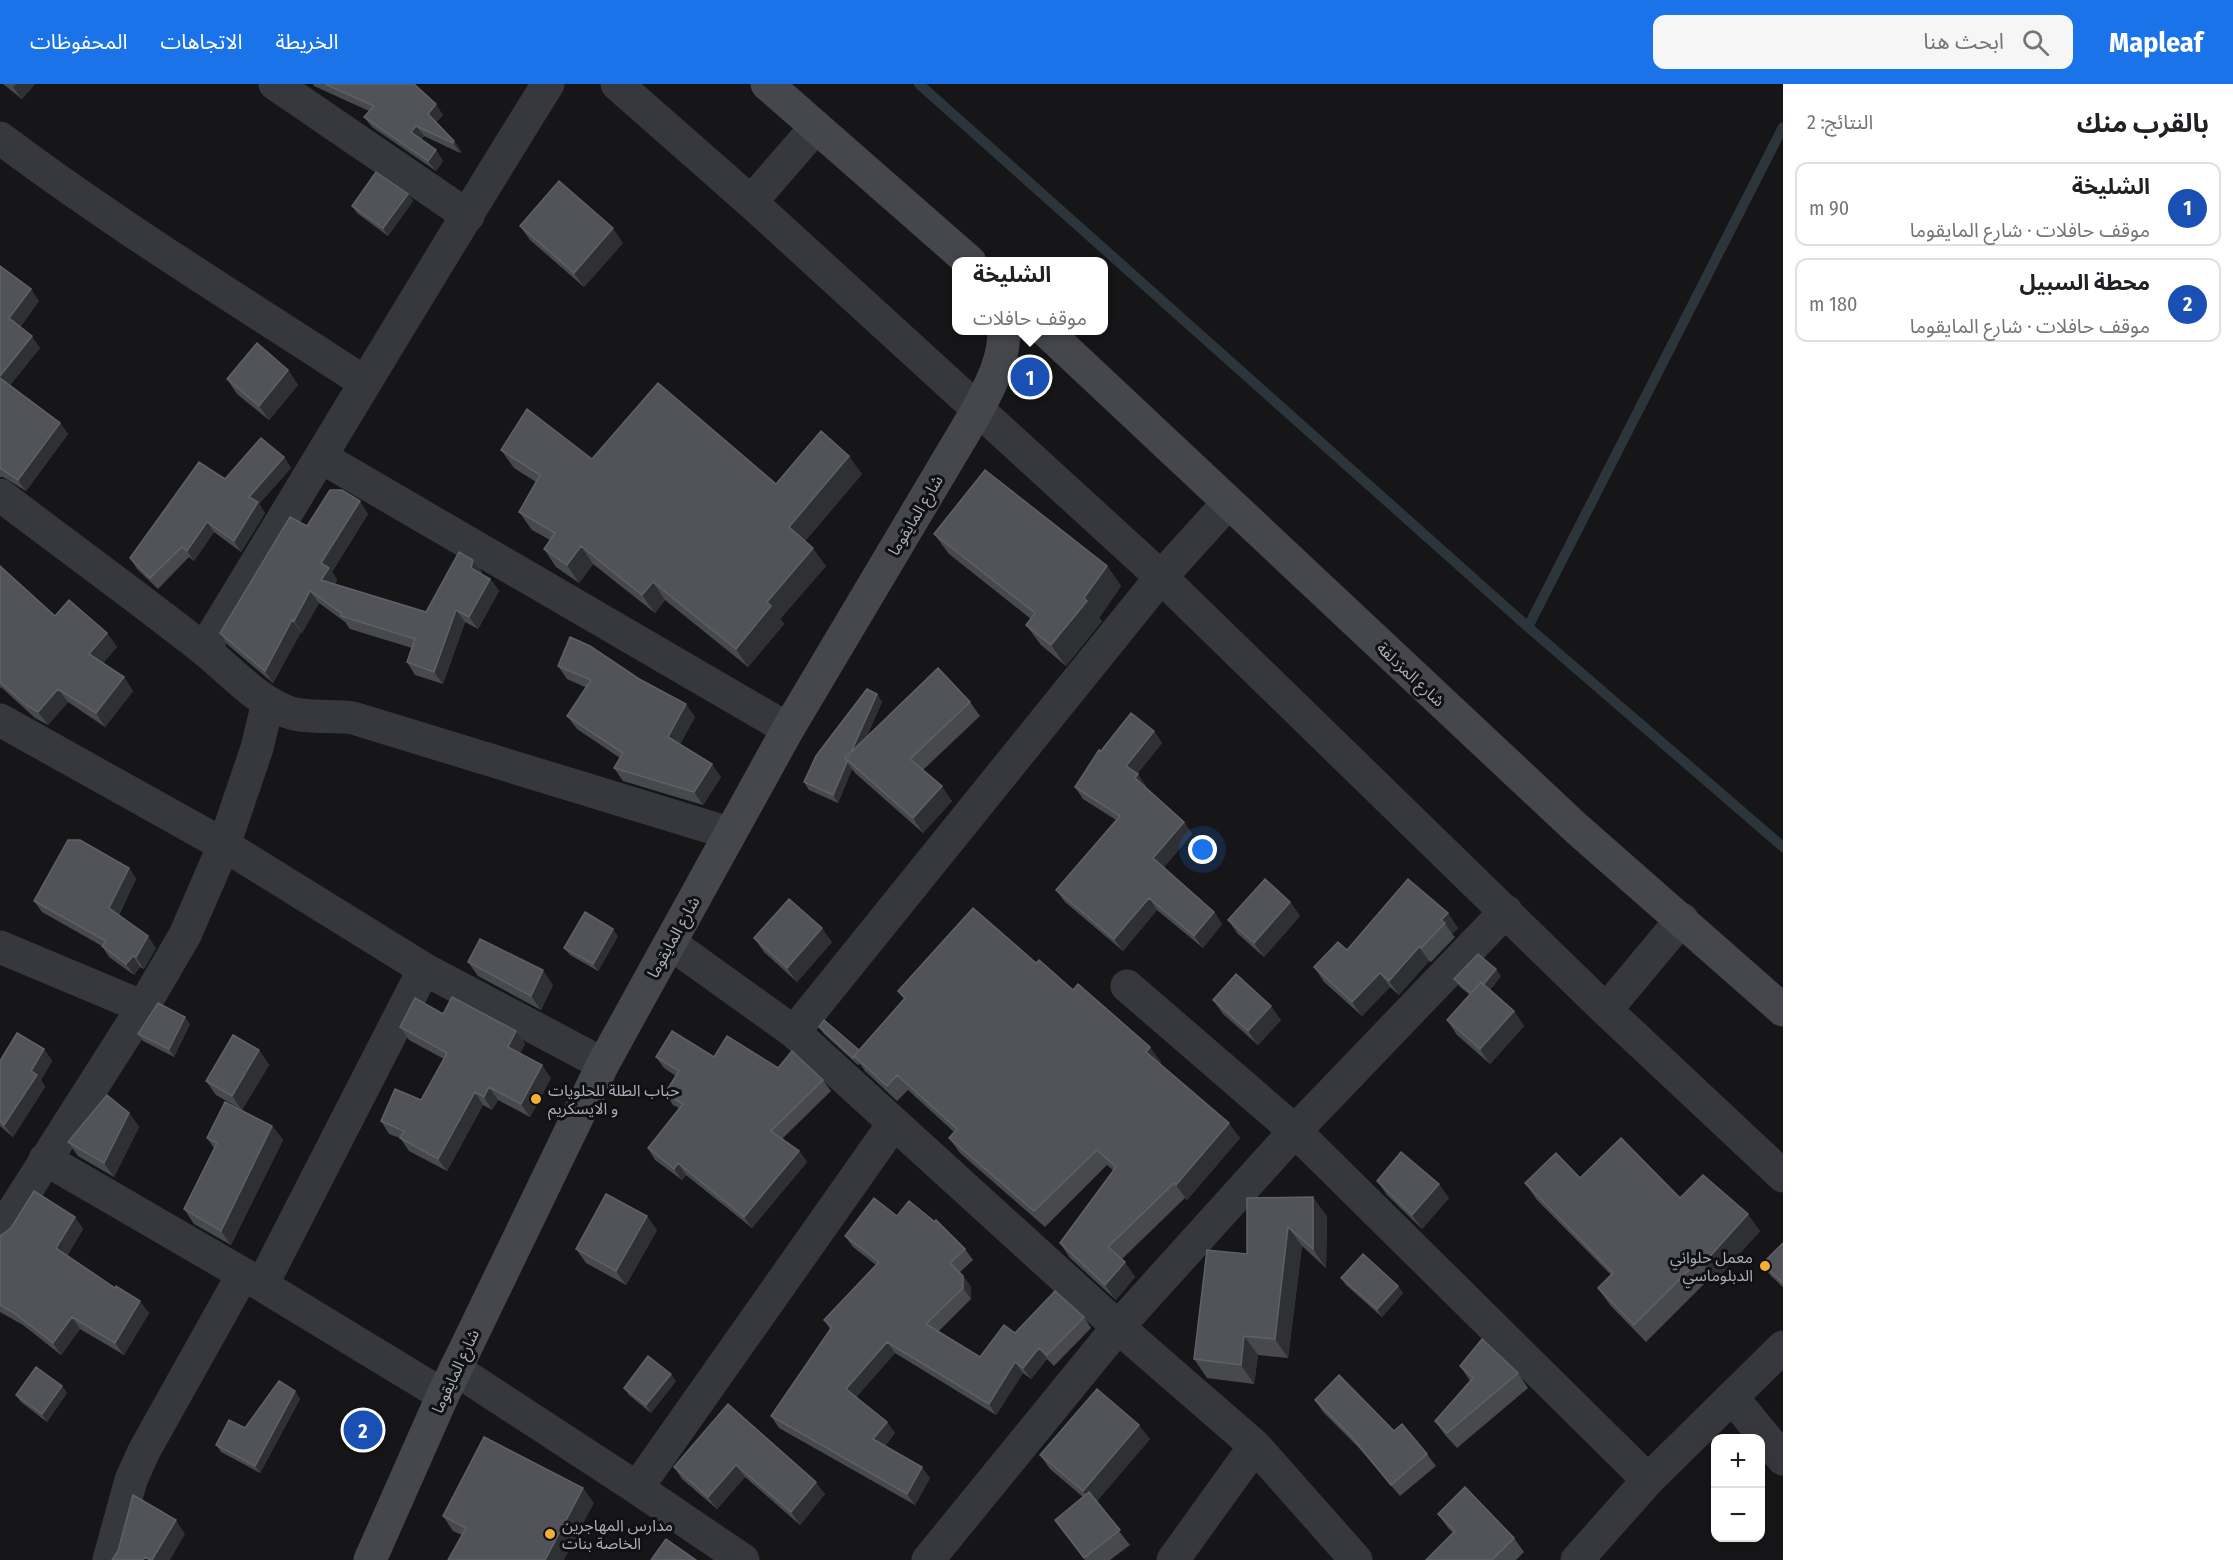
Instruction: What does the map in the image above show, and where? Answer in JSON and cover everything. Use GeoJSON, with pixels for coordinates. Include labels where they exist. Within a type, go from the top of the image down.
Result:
{"type":"FeatureCollection","features":[{"type":"Feature","properties":{"kind":"street"},"geometry":{"type":"LineString","coordinates":[[275,84],[468,216]]}},
{"type":"Feature","properties":{"kind":"street"},"geometry":{"type":"LineString","coordinates":[[204,649],[364,382],[548,84]]}},
{"type":"Feature","properties":{"kind":"street"},"geometry":{"type":"LineString","coordinates":[[617,84],[751,202],[1161,577],[1606,1010],[1782,1173]]}},
{"type":"Feature","properties":{"kind":"street"},"geometry":{"type":"LineString","coordinates":[[767,84],[965,257]]}},
{"type":"Feature","properties":{"kind":"street"},"geometry":{"type":"LineString","coordinates":[[751,202],[816,127]]}},
{"type":"Feature","properties":{"kind":"street"},"geometry":{"type":"LineString","coordinates":[[0,138],[62,185],[127,229],[364,382]]}},
{"type":"Feature","properties":{"kind":"street","name":"شارع المايقوما"},"geometry":{"type":"LineString","coordinates":[[372,1559],[449,1382],[603,1064],[788,729],[977,411],[998,371],[1004,335]]}},
{"type":"Feature","properties":{"kind":"street","name":"شارع المزدلفة"},"geometry":{"type":"LineString","coordinates":[[1050,335],[1576,828],[1783,1010]]}},
{"type":"Feature","properties":{"kind":"street"},"geometry":{"type":"LineString","coordinates":[[321,457],[788,729]]}},
{"type":"Feature","properties":{"kind":"street"},"geometry":{"type":"LineString","coordinates":[[0,495],[204,649],[233,676],[268,702],[285,711],[299,715],[353,718],[729,833]]}},
{"type":"Feature","properties":{"kind":"street"},"geometry":{"type":"LineString","coordinates":[[794,1032],[1161,577],[1228,503]]}},
{"type":"Feature","properties":{"kind":"street"},"geometry":{"type":"LineString","coordinates":[[0,1232],[143,1007],[185,935],[224,844],[257,748],[268,702]]}},
{"type":"Feature","properties":{"kind":"street"},"geometry":{"type":"LineString","coordinates":[[0,720],[224,844],[424,969],[603,1064]]}},
{"type":"Feature","properties":{"kind":"street"},"geometry":{"type":"LineString","coordinates":[[928,1560],[1118,1327],[1295,1131],[1506,911]]}},
{"type":"Feature","properties":{"kind":"street"},"geometry":{"type":"LineString","coordinates":[[1606,1010],[1682,919]]}},
{"type":"Feature","properties":{"kind":"street"},"geometry":{"type":"LineString","coordinates":[[670,943],[794,1032],[1118,1327],[1255,1446],[1356,1560]]}},
{"type":"Feature","properties":{"kind":"street"},"geometry":{"type":"LineString","coordinates":[[0,947],[143,1007]]}},
{"type":"Feature","properties":{"kind":"street"},"geometry":{"type":"LineString","coordinates":[[109,1560],[131,1480],[144,1451],[252,1280],[424,969]]}},
{"type":"Feature","properties":{"kind":"street"},"geometry":{"type":"LineString","coordinates":[[1127,986],[1295,1131],[1648,1480]]}},
{"type":"Feature","properties":{"kind":"street"},"geometry":{"type":"LineString","coordinates":[[637,1488],[894,1123]]}},
{"type":"Feature","properties":{"kind":"street"},"geometry":{"type":"LineString","coordinates":[[45,1159],[252,1280],[449,1382],[637,1488],[742,1560]]}},
{"type":"Feature","properties":{"kind":"street"},"geometry":{"type":"LineString","coordinates":[[1577,1560],[1648,1480],[1783,1347]]}},
{"type":"Feature","properties":{"kind":"street"},"geometry":{"type":"LineString","coordinates":[[1732,1397],[1783,1459]]}},
{"type":"Feature","properties":{"kind":"street"},"geometry":{"type":"LineString","coordinates":[[1173,1560],[1255,1446]]}},
{"type":"Feature","properties":{"kind":"building"},"geometry":{"type":"Polygon","coordinates":[[[325,84],[414,84],[436,104],[428,114],[454,141],[453,143],[416,126],[411,132],[436,150],[428,161],[364,117],[374,106],[325,84]]]}},
{"type":"Feature","properties":{"kind":"building"},"geometry":{"type":"Polygon","coordinates":[[[376,172],[408,194],[383,228],[352,206],[376,172]]]}},
{"type":"Feature","properties":{"kind":"building"},"geometry":{"type":"Polygon","coordinates":[[[559,181],[613,228],[574,273],[520,226],[559,181]]]}},
{"type":"Feature","properties":{"kind":"building"},"geometry":{"type":"Polygon","coordinates":[[[0,266],[31,289],[9,318],[32,336],[0,376],[0,266]]]}},
{"type":"Feature","properties":{"kind":"building"},"geometry":{"type":"Polygon","coordinates":[[[257,343],[288,370],[259,406],[227,379],[257,343]]]}},
{"type":"Feature","properties":{"kind":"building"},"geometry":{"type":"Polygon","coordinates":[[[0,378],[60,423],[18,480],[0,468],[0,378]]]}},
{"type":"Feature","properties":{"kind":"building"},"geometry":{"type":"Polygon","coordinates":[[[658,383],[776,484],[821,431],[849,456],[789,527],[813,548],[767,602],[771,606],[736,649],[653,582],[642,595],[581,546],[567,565],[544,549],[555,533],[519,512],[540,475],[501,450],[527,409],[592,459],[658,383]]]}},
{"type":"Feature","properties":{"kind":"building"},"geometry":{"type":"Polygon","coordinates":[[[261,438],[284,457],[249,497],[258,502],[234,541],[207,522],[187,551],[182,547],[150,578],[130,558],[199,462],[225,479],[261,438]]]}},
{"type":"Feature","properties":{"kind":"building"},"geometry":{"type":"Polygon","coordinates":[[[985,470],[1107,566],[1084,598],[1087,601],[1051,645],[1026,625],[1035,613],[934,534],[985,470]]]}},
{"type":"Feature","properties":{"kind":"building"},"geometry":{"type":"Polygon","coordinates":[[[330,490],[342,490],[360,501],[321,563],[329,568],[321,580],[426,612],[459,552],[473,560],[471,568],[490,579],[469,617],[456,610],[434,672],[407,662],[415,639],[341,616],[341,613],[310,591],[265,671],[220,633],[290,517],[307,526],[330,490]]]}},
{"type":"Feature","properties":{"kind":"building"},"geometry":{"type":"Polygon","coordinates":[[[0,566],[55,616],[69,600],[107,633],[89,654],[124,677],[96,713],[58,689],[38,712],[26,705],[0,682],[0,566]]]}},
{"type":"Feature","properties":{"kind":"building"},"geometry":{"type":"Polygon","coordinates":[[[570,637],[590,646],[641,680],[686,704],[668,737],[712,764],[694,792],[614,768],[623,753],[567,716],[591,680],[558,666],[570,637]]]}},
{"type":"Feature","properties":{"kind":"building"},"geometry":{"type":"Polygon","coordinates":[[[938,668],[970,702],[910,759],[942,786],[913,818],[845,758],[938,668]]]}},
{"type":"Feature","properties":{"kind":"building"},"geometry":{"type":"Polygon","coordinates":[[[867,689],[877,694],[851,752],[845,758],[847,762],[833,795],[804,782],[816,756],[867,689]]]}},
{"type":"Feature","properties":{"kind":"building"},"geometry":{"type":"Polygon","coordinates":[[[1131,713],[1154,731],[1126,766],[1138,774],[1135,778],[1184,822],[1153,858],[1214,912],[1194,936],[1149,898],[1114,939],[1056,890],[1120,816],[1075,787],[1099,750],[1101,751],[1131,713]]]}},
{"type":"Feature","properties":{"kind":"building"},"geometry":{"type":"Polygon","coordinates":[[[68,840],[80,840],[129,868],[109,908],[148,936],[136,957],[133,956],[126,964],[102,946],[106,941],[34,901],[68,840]]]}},
{"type":"Feature","properties":{"kind":"building"},"geometry":{"type":"Polygon","coordinates":[[[1265,879],[1290,902],[1254,943],[1228,920],[1265,879]]]}},
{"type":"Feature","properties":{"kind":"building"},"geometry":{"type":"Polygon","coordinates":[[[1408,879],[1448,913],[1441,920],[1445,923],[1421,948],[1419,947],[1389,981],[1380,973],[1352,1002],[1314,967],[1338,942],[1347,950],[1408,879]]]}},
{"type":"Feature","properties":{"kind":"building"},"geometry":{"type":"Polygon","coordinates":[[[789,899],[822,928],[787,968],[754,938],[789,899]]]}},
{"type":"Feature","properties":{"kind":"building"},"geometry":{"type":"Polygon","coordinates":[[[973,908],[1036,963],[1039,960],[1073,990],[1078,984],[1150,1047],[1146,1052],[1229,1123],[1176,1185],[1174,1183],[1108,1247],[1125,1262],[1105,1285],[1060,1243],[1116,1167],[1097,1150],[1034,1211],[949,1138],[957,1129],[897,1075],[887,1086],[854,1056],[905,998],[898,991],[973,908]]]}},
{"type":"Feature","properties":{"kind":"building"},"geometry":{"type":"Polygon","coordinates":[[[585,912],[613,929],[593,964],[564,948],[585,912]]]}},
{"type":"Feature","properties":{"kind":"building"},"geometry":{"type":"Polygon","coordinates":[[[480,939],[543,970],[531,996],[468,962],[480,939]]]}},
{"type":"Feature","properties":{"kind":"building"},"geometry":{"type":"Polygon","coordinates":[[[1478,954],[1496,969],[1483,985],[1481,982],[1471,993],[1454,979],[1478,954]]]}},
{"type":"Feature","properties":{"kind":"building"},"geometry":{"type":"Polygon","coordinates":[[[1236,974],[1271,1006],[1248,1031],[1213,1000],[1236,974]]]}},
{"type":"Feature","properties":{"kind":"building"},"geometry":{"type":"Polygon","coordinates":[[[1481,982],[1514,1011],[1480,1049],[1447,1020],[1481,982]]]}},
{"type":"Feature","properties":{"kind":"building"},"geometry":{"type":"Polygon","coordinates":[[[452,997],[516,1031],[508,1047],[542,1065],[521,1104],[489,1087],[484,1097],[475,1092],[438,1159],[400,1138],[404,1131],[381,1121],[395,1089],[421,1100],[447,1053],[400,1027],[415,998],[443,1014],[452,997]]]}},
{"type":"Feature","properties":{"kind":"building"},"geometry":{"type":"Polygon","coordinates":[[[158,1003],[185,1017],[169,1049],[138,1034],[158,1003]]]}},
{"type":"Feature","properties":{"kind":"building"},"geometry":{"type":"Polygon","coordinates":[[[824,1020],[859,1050],[853,1058],[819,1027],[824,1020]]]}},
{"type":"Feature","properties":{"kind":"building"},"geometry":{"type":"Polygon","coordinates":[[[672,1031],[714,1057],[727,1036],[778,1068],[792,1051],[823,1080],[771,1131],[799,1151],[744,1217],[678,1163],[674,1169],[648,1148],[683,1104],[665,1093],[679,1071],[656,1057],[672,1031]]]}},
{"type":"Feature","properties":{"kind":"building"},"geometry":{"type":"Polygon","coordinates":[[[17,1033],[44,1049],[31,1071],[37,1075],[4,1125],[0,1121],[0,1061],[17,1033]]]}},
{"type":"Feature","properties":{"kind":"building"},"geometry":{"type":"Polygon","coordinates":[[[233,1035],[259,1050],[232,1096],[206,1081],[233,1035]]]}},
{"type":"Feature","properties":{"kind":"building"},"geometry":{"type":"Polygon","coordinates":[[[107,1095],[129,1113],[104,1163],[68,1142],[107,1095]]]}},
{"type":"Feature","properties":{"kind":"building"},"geometry":{"type":"Polygon","coordinates":[[[225,1102],[272,1126],[221,1231],[184,1209],[217,1143],[207,1138],[225,1102]]]}},
{"type":"Feature","properties":{"kind":"building"},"geometry":{"type":"Polygon","coordinates":[[[1621,1138],[1680,1198],[1703,1175],[1748,1214],[1704,1263],[1700,1259],[1634,1325],[1598,1288],[1613,1273],[1525,1183],[1556,1153],[1580,1178],[1621,1138]]]}},
{"type":"Feature","properties":{"kind":"building"},"geometry":{"type":"Polygon","coordinates":[[[1401,1152],[1439,1184],[1412,1215],[1377,1181],[1401,1152]]]}},
{"type":"Feature","properties":{"kind":"building"},"geometry":{"type":"Polygon","coordinates":[[[34,1191],[75,1217],[56,1248],[115,1288],[116,1286],[140,1301],[115,1343],[72,1317],[53,1343],[0,1305],[0,1236],[11,1228],[34,1191]]]}},
{"type":"Feature","properties":{"kind":"building"},"geometry":{"type":"Polygon","coordinates":[[[606,1194],[647,1216],[616,1271],[576,1249],[606,1194]]]}},
{"type":"Feature","properties":{"kind":"building"},"geometry":{"type":"Polygon","coordinates":[[[1313,1197],[1313,1249],[1288,1227],[1275,1339],[1244,1336],[1241,1365],[1194,1359],[1207,1250],[1247,1254],[1247,1198],[1313,1197]]]}},
{"type":"Feature","properties":{"kind":"building"},"geometry":{"type":"Polygon","coordinates":[[[874,1198],[897,1216],[909,1201],[935,1222],[936,1220],[965,1249],[950,1263],[963,1276],[963,1288],[926,1324],[980,1357],[1004,1325],[1015,1333],[1055,1291],[1084,1317],[1047,1355],[1039,1348],[1023,1368],[1015,1362],[989,1404],[887,1342],[846,1389],[887,1422],[873,1439],[922,1467],[907,1494],[771,1416],[832,1327],[824,1320],[879,1262],[845,1236],[874,1198]]]}},
{"type":"Feature","properties":{"kind":"building"},"geometry":{"type":"Polygon","coordinates":[[[1783,1243],[1783,1283],[1762,1264],[1783,1243]]]}},
{"type":"Feature","properties":{"kind":"building"},"geometry":{"type":"Polygon","coordinates":[[[1363,1254],[1398,1286],[1377,1309],[1341,1278],[1363,1254]]]}},
{"type":"Feature","properties":{"kind":"building"},"geometry":{"type":"Polygon","coordinates":[[[1482,1339],[1518,1373],[1447,1433],[1435,1421],[1473,1378],[1460,1366],[1482,1339]]]}},
{"type":"Feature","properties":{"kind":"building"},"geometry":{"type":"Polygon","coordinates":[[[648,1356],[671,1374],[646,1405],[624,1388],[648,1356]]]}},
{"type":"Feature","properties":{"kind":"building"},"geometry":{"type":"Polygon","coordinates":[[[36,1367],[62,1386],[42,1414],[16,1395],[36,1367]]]}},
{"type":"Feature","properties":{"kind":"building"},"geometry":{"type":"Polygon","coordinates":[[[1339,1375],[1394,1431],[1402,1424],[1427,1454],[1391,1485],[1351,1436],[1315,1400],[1339,1375]]]}},
{"type":"Feature","properties":{"kind":"building"},"geometry":{"type":"Polygon","coordinates":[[[279,1381],[295,1391],[255,1466],[216,1445],[229,1420],[245,1428],[279,1381]]]}},
{"type":"Feature","properties":{"kind":"building"},"geometry":{"type":"Polygon","coordinates":[[[1097,1389],[1139,1425],[1083,1491],[1040,1455],[1097,1389]]]}},
{"type":"Feature","properties":{"kind":"building"},"geometry":{"type":"Polygon","coordinates":[[[728,1404],[816,1482],[791,1512],[736,1465],[708,1497],[674,1467],[728,1404]]]}},
{"type":"Feature","properties":{"kind":"building"},"geometry":{"type":"Polygon","coordinates":[[[484,1437],[583,1488],[545,1560],[448,1560],[466,1528],[443,1516],[484,1437]]]}},
{"type":"Feature","properties":{"kind":"building"},"geometry":{"type":"Polygon","coordinates":[[[1465,1487],[1514,1538],[1492,1560],[1426,1560],[1455,1531],[1438,1514],[1465,1487]]]}},
{"type":"Feature","properties":{"kind":"building"},"geometry":{"type":"Polygon","coordinates":[[[1089,1492],[1120,1530],[1084,1558],[1055,1520],[1089,1492]]]}},
{"type":"Feature","properties":{"kind":"building"},"geometry":{"type":"Polygon","coordinates":[[[133,1495],[176,1520],[152,1560],[145,1557],[143,1560],[112,1560],[118,1551],[133,1495]]]}},
{"type":"Feature","properties":{"kind":"building"},"geometry":{"type":"Polygon","coordinates":[[[666,1539],[696,1560],[651,1560],[666,1539]]]}},
{"type":"Feature","properties":{"kind":"waterway"},"geometry":{"type":"LineString","coordinates":[[919,84],[1528,627]]}},
{"type":"Feature","properties":{"kind":"waterway"},"geometry":{"type":"LineString","coordinates":[[1783,127],[1528,627],[1783,847]]}},
{"type":"Feature","properties":{"kind":"place","name":"الشليخة"},"geometry":{"type":"Point","coordinates":[1030,377]}},
{"type":"Feature","properties":{"kind":"place","name":"حباب الطلة للحلويات و الايسكريم"},"geometry":{"type":"Point","coordinates":[536,1099]}},
{"type":"Feature","properties":{"kind":"place","name":"معمل حلواني الدبلوماسي"},"geometry":{"type":"Point","coordinates":[1765,1266]}},
{"type":"Feature","properties":{"kind":"place","name":"محطة السبيل"},"geometry":{"type":"Point","coordinates":[363,1430]}},
{"type":"Feature","properties":{"kind":"place","name":"مدارس المهاجرين الخاصة بنات"},"geometry":{"type":"Point","coordinates":[550,1534]}}]}
